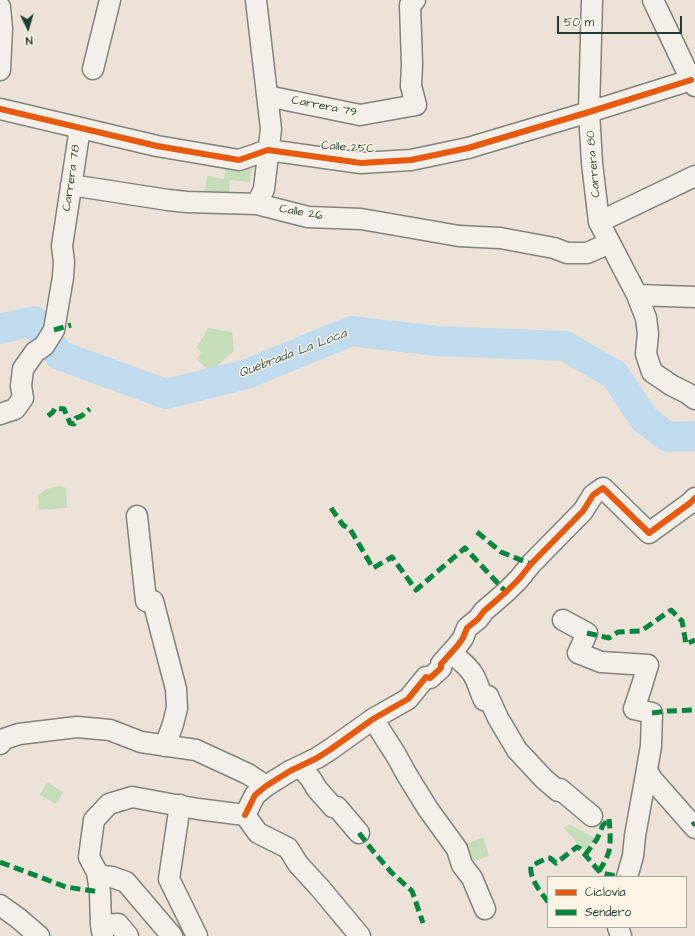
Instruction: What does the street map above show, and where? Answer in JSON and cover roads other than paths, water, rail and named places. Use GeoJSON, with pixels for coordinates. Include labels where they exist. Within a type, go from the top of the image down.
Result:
{"type":"FeatureCollection","features":[{"type":"Feature","properties":{"kind":"street"},"geometry":{"type":"LineString","coordinates":[[93,69],[110,0]]}},
{"type":"Feature","properties":{"kind":"street"},"geometry":{"type":"LineString","coordinates":[[256,0],[271,129],[264,189],[257,204]]}},
{"type":"Feature","properties":{"kind":"street","name":"Carrera 79"},"geometry":{"type":"LineString","coordinates":[[267,96],[360,115],[416,105],[411,86],[412,64],[410,5],[415,0]]}},
{"type":"Feature","properties":{"kind":"street","name":"Carrera 80"},"geometry":{"type":"LineString","coordinates":[[592,0],[589,112],[592,163],[599,222],[637,295],[646,318],[648,334],[646,354],[652,372],[695,399]]}},
{"type":"Feature","properties":{"kind":"street"},"geometry":{"type":"LineString","coordinates":[[653,0],[693,83]]}},
{"type":"Feature","properties":{"kind":"street"},"geometry":{"type":"LineString","coordinates":[[0,7],[2,28],[0,70]]}},
{"type":"Feature","properties":{"kind":"street","name":"Calle 25C"},"geometry":{"type":"LineString","coordinates":[[0,108],[157,146],[239,160],[268,150],[360,163],[411,160],[468,148],[693,83]]}},
{"type":"Feature","properties":{"kind":"street","name":"Carrera 78"},"geometry":{"type":"LineString","coordinates":[[0,414],[15,408],[23,398],[21,386],[23,369],[36,352],[44,346],[54,330],[63,277],[64,262],[62,246],[80,128]]}},
{"type":"Feature","properties":{"kind":"street"},"geometry":{"type":"LineString","coordinates":[[599,222],[695,176]]}},
{"type":"Feature","properties":{"kind":"street","name":"Calle 26"},"geometry":{"type":"LineString","coordinates":[[71,185],[187,202],[257,204],[308,217],[361,220],[459,236],[500,238],[554,248],[567,253],[587,253],[610,243]]}},
{"type":"Feature","properties":{"kind":"street"},"geometry":{"type":"LineString","coordinates":[[637,295],[695,297]]}},
{"type":"Feature","properties":{"kind":"street"},"geometry":{"type":"LineString","coordinates":[[245,815],[255,795],[266,786],[331,749],[373,720],[408,699],[426,677],[430,678],[441,668],[441,664],[458,645],[467,628],[519,579],[531,564],[582,511],[593,495],[603,488],[649,533],[695,498]]}},
{"type":"Feature","properties":{"kind":"street"},"geometry":{"type":"LineString","coordinates":[[137,516],[146,601],[153,601],[176,689],[177,708],[165,746]]}},
{"type":"Feature","properties":{"kind":"street"},"geometry":{"type":"LineString","coordinates":[[563,620],[587,633],[578,653],[601,662],[648,665],[634,708],[652,713],[651,746],[635,836],[633,856],[627,876]]}},
{"type":"Feature","properties":{"kind":"street"},"geometry":{"type":"LineString","coordinates":[[451,653],[474,675],[484,700],[488,696],[498,718],[517,750],[544,779],[558,791],[560,789],[592,816]]}},
{"type":"Feature","properties":{"kind":"street"},"geometry":{"type":"LineString","coordinates":[[373,720],[428,809],[457,849],[462,866],[472,878],[485,910]]}},
{"type":"Feature","properties":{"kind":"street"},"geometry":{"type":"LineString","coordinates":[[0,744],[4,739],[19,734],[78,727],[110,730],[141,742],[196,750],[248,774],[266,786]]}},
{"type":"Feature","properties":{"kind":"street"},"geometry":{"type":"LineString","coordinates":[[302,766],[317,790],[333,808],[337,807],[359,833]]}},
{"type":"Feature","properties":{"kind":"street"},"geometry":{"type":"LineString","coordinates":[[647,769],[651,778],[695,828]]}},
{"type":"Feature","properties":{"kind":"street"},"geometry":{"type":"LineString","coordinates":[[128,936],[118,924],[100,933],[100,892],[96,872],[89,856],[94,820],[109,804],[132,797],[198,809],[245,815],[258,833],[288,848],[298,864],[360,936]]}},
{"type":"Feature","properties":{"kind":"street"},"geometry":{"type":"LineString","coordinates":[[180,805],[169,879],[197,936]]}},
{"type":"Feature","properties":{"kind":"street"},"geometry":{"type":"LineString","coordinates":[[96,872],[103,876],[112,877],[126,882],[172,936]]}},
{"type":"Feature","properties":{"kind":"street"},"geometry":{"type":"LineString","coordinates":[[0,905],[39,936]]}},
{"type":"Feature","properties":{"kind":"waterway","name":"Quebrada La Loca"},"geometry":{"type":"LineString","coordinates":[[0,329],[34,321],[59,355],[166,394],[247,374],[351,331],[437,341],[565,346],[615,375],[644,419],[668,437],[695,436]]}}]}
